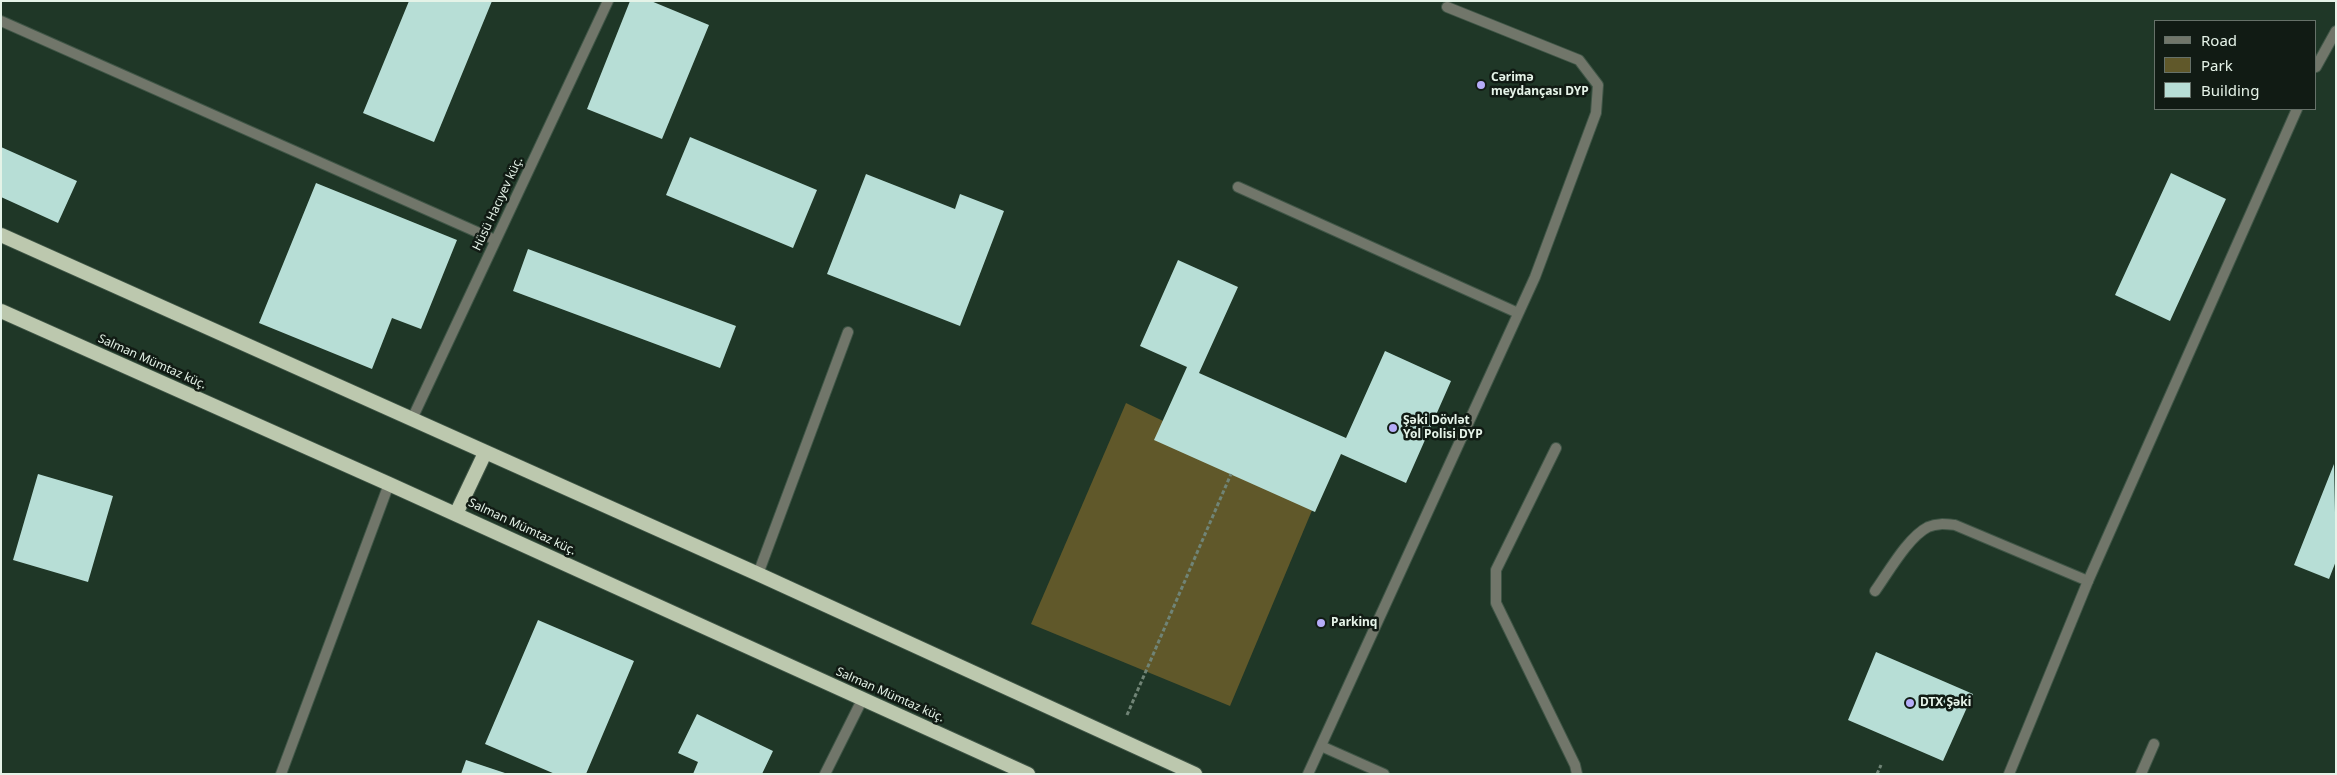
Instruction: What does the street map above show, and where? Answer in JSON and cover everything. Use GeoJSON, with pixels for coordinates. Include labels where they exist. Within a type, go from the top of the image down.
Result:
{"type":"FeatureCollection","features":[{"type":"Feature","properties":{"kind":"highway"},"geometry":{"type":"LineString","coordinates":[[1,235],[758,574],[1195,774]]}},
{"type":"Feature","properties":{"kind":"highway","name":"Salman Mümtaz küç."},"geometry":{"type":"LineString","coordinates":[[2,314],[456,514],[1028,774]]}},
{"type":"Feature","properties":{"kind":"highway"},"geometry":{"type":"LineString","coordinates":[[456,514],[485,453]]}},
{"type":"Feature","properties":{"kind":"street","name":"Hüsü Hacıyev küç."},"geometry":{"type":"LineString","coordinates":[[412,419],[608,1]]}},
{"type":"Feature","properties":{"kind":"street"},"geometry":{"type":"LineString","coordinates":[[1308,774],[1535,277],[1596,113],[1598,85],[1579,60],[1447,7]]}},
{"type":"Feature","properties":{"kind":"street"},"geometry":{"type":"LineString","coordinates":[[1,21],[495,240]]}},
{"type":"Feature","properties":{"kind":"street"},"geometry":{"type":"LineString","coordinates":[[2317,65],[2336,31]]}},
{"type":"Feature","properties":{"kind":"street"},"geometry":{"type":"LineString","coordinates":[[2009,774],[2088,581],[2297,110]]}},
{"type":"Feature","properties":{"kind":"street"},"geometry":{"type":"LineString","coordinates":[[1238,187],[1518,313]]}},
{"type":"Feature","properties":{"kind":"street"},"geometry":{"type":"LineString","coordinates":[[758,574],[848,332]]}},
{"type":"Feature","properties":{"kind":"street"},"geometry":{"type":"LineString","coordinates":[[1556,448],[1496,570],[1496,603],[1575,765],[1576,774]]}},
{"type":"Feature","properties":{"kind":"street"},"geometry":{"type":"LineString","coordinates":[[281,774],[389,484]]}},
{"type":"Feature","properties":{"kind":"street"},"geometry":{"type":"LineString","coordinates":[[1875,591],[1913,538],[1927,528],[1942,523],[1955,525],[2088,581]]}},
{"type":"Feature","properties":{"kind":"street"},"geometry":{"type":"LineString","coordinates":[[825,774],[862,700]]}},
{"type":"Feature","properties":{"kind":"street"},"geometry":{"type":"LineString","coordinates":[[2141,774],[2154,744]]}},
{"type":"Feature","properties":{"kind":"street"},"geometry":{"type":"LineString","coordinates":[[1321,746],[1384,774]]}},
{"type":"Feature","properties":{"kind":"path"},"geometry":{"type":"LineString","coordinates":[[1117,738],[1231,474]]}},
{"type":"Feature","properties":{"kind":"path"},"geometry":{"type":"LineString","coordinates":[[1877,774],[1881,764]]}},
{"type":"Feature","properties":{"kind":"green space"},"geometry":{"type":"Polygon","coordinates":[[[1126,403],[1318,496],[1230,706],[1031,624],[1126,403]]]}},
{"type":"Feature","properties":{"kind":"building"},"geometry":{"type":"Polygon","coordinates":[[[409,1],[492,1],[434,142],[363,113],[409,1]]]}},
{"type":"Feature","properties":{"kind":"building"},"geometry":{"type":"Polygon","coordinates":[[[630,1],[651,1],[709,25],[662,139],[587,109],[630,1]]]}},
{"type":"Feature","properties":{"kind":"building"},"geometry":{"type":"Polygon","coordinates":[[[690,137],[817,190],[793,248],[666,195],[690,137]]]}},
{"type":"Feature","properties":{"kind":"building"},"geometry":{"type":"Polygon","coordinates":[[[1,147],[77,181],[58,223],[1,197],[1,147]]]}},
{"type":"Feature","properties":{"kind":"building"},"geometry":{"type":"Polygon","coordinates":[[[2171,173],[2226,199],[2170,321],[2115,295],[2171,173]]]}},
{"type":"Feature","properties":{"kind":"building"},"geometry":{"type":"Polygon","coordinates":[[[866,174],[955,209],[960,194],[1004,211],[960,326],[827,274],[866,174]]]}},
{"type":"Feature","properties":{"kind":"building"},"geometry":{"type":"Polygon","coordinates":[[[316,183],[457,240],[421,329],[392,318],[372,369],[259,323],[316,183]]]}},
{"type":"Feature","properties":{"kind":"building"},"geometry":{"type":"Polygon","coordinates":[[[528,249],[736,326],[720,368],[513,291],[528,249]]]}},
{"type":"Feature","properties":{"kind":"building"},"geometry":{"type":"Polygon","coordinates":[[[1178,260],[1238,287],[1199,373],[1346,438],[1385,351],[1451,381],[1406,483],[1341,454],[1315,512],[1154,440],[1187,367],[1140,346],[1178,260]]]}},
{"type":"Feature","properties":{"kind":"building"},"geometry":{"type":"Polygon","coordinates":[[[2334,464],[2336,561],[2329,579],[2294,565],[2334,464]]]}},
{"type":"Feature","properties":{"kind":"building"},"geometry":{"type":"Polygon","coordinates":[[[38,474],[113,496],[88,582],[13,560],[38,474]]]}},
{"type":"Feature","properties":{"kind":"building"},"geometry":{"type":"Polygon","coordinates":[[[538,620],[634,661],[586,774],[555,774],[485,744],[538,620]]]}},
{"type":"Feature","properties":{"kind":"building"},"geometry":{"type":"Polygon","coordinates":[[[1876,652],[1973,694],[1943,761],[1848,720],[1876,652]]]}},
{"type":"Feature","properties":{"kind":"building"},"geometry":{"type":"Polygon","coordinates":[[[697,714],[773,751],[762,774],[693,774],[698,762],[678,753],[697,714]]]}},
{"type":"Feature","properties":{"kind":"building"},"geometry":{"type":"Polygon","coordinates":[[[466,760],[505,773],[505,774],[461,774],[466,760]]]}},
{"type":"Feature","properties":{"kind":"place","name":"Cərimə meydançası DYP"},"geometry":{"type":"Point","coordinates":[1481,85]}},
{"type":"Feature","properties":{"kind":"place","name":"Şəki Dövlət Yol Polisi DYP"},"geometry":{"type":"Point","coordinates":[1393,428]}},
{"type":"Feature","properties":{"kind":"place","name":"Parkinq"},"geometry":{"type":"Point","coordinates":[1321,623]}},
{"type":"Feature","properties":{"kind":"place","name":"DTX Şəki"},"geometry":{"type":"Point","coordinates":[1910,703]}}]}
